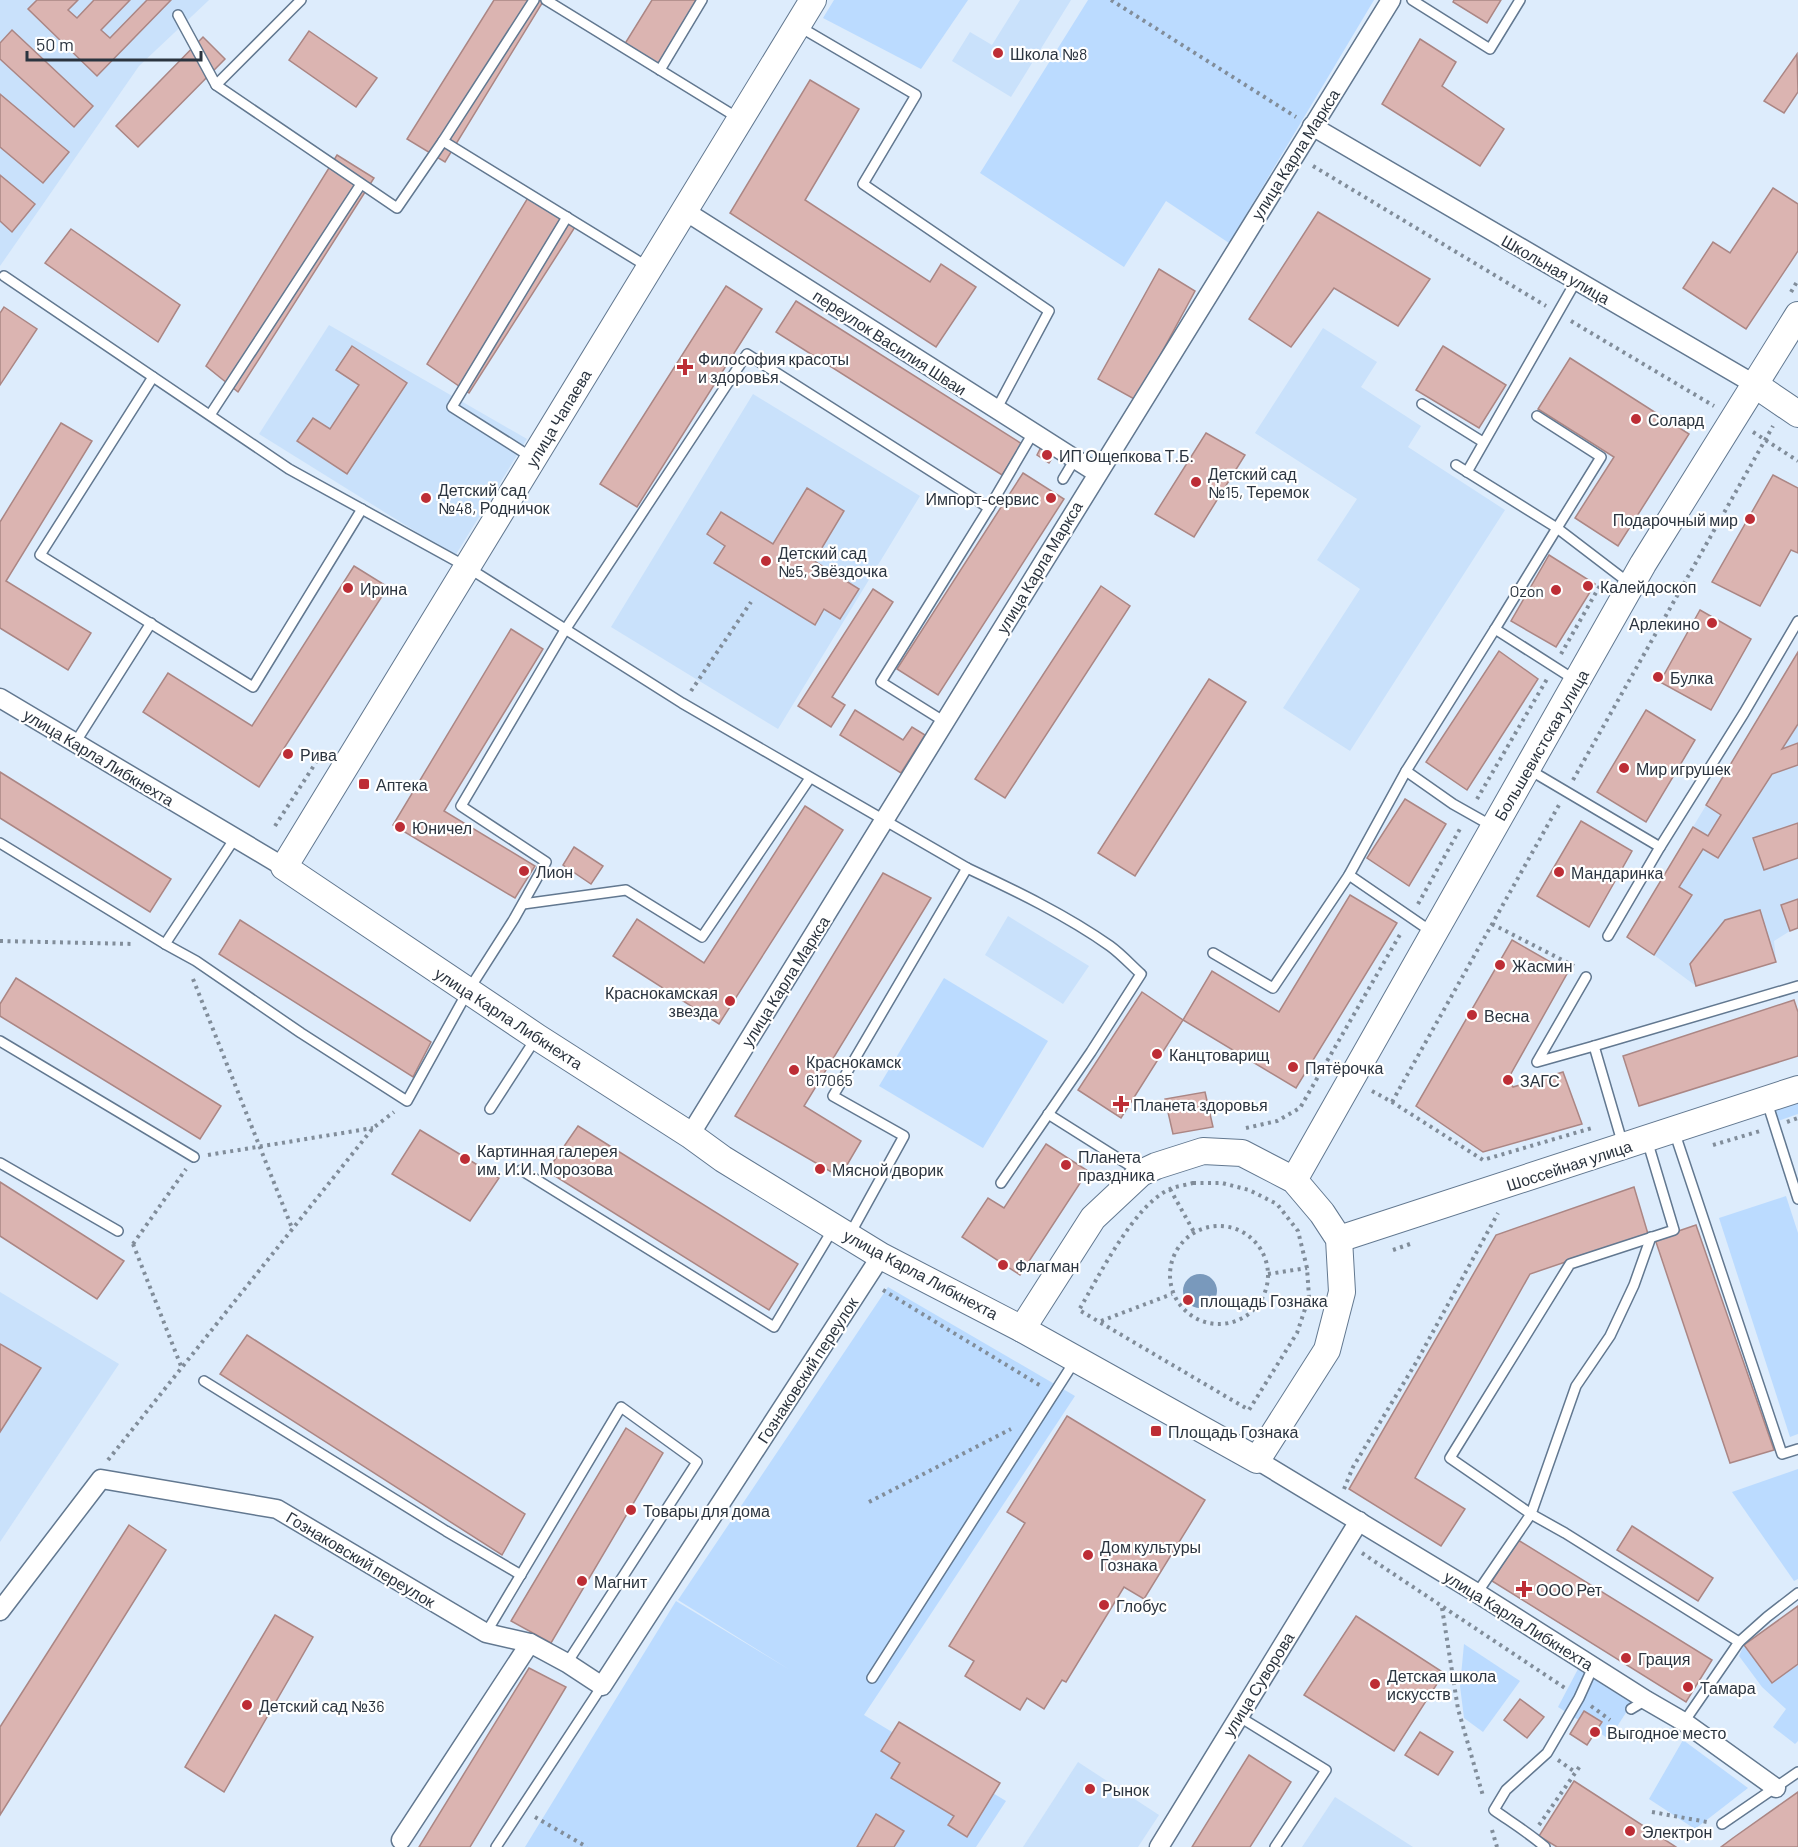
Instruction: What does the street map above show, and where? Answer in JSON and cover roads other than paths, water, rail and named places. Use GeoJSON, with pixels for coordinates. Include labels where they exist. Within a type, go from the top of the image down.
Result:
{"type":"FeatureCollection","features":[{"type":"Feature","properties":{"kind":"street","name":"улица Чапаева"},"geometry":{"type":"LineString","coordinates":[[284,867],[813,0]]}},
{"type":"Feature","properties":{"kind":"street","name":"улица Карла Маркса"},"geometry":{"type":"LineString","coordinates":[[690,1135],[1391,0]]}},
{"type":"Feature","properties":{"kind":"street","name":"Школьная улица"},"geometry":{"type":"LineString","coordinates":[[1312,126],[1744,378],[1791,410]]}},
{"type":"Feature","properties":{"kind":"street","name":"переулок Василия Шваи"},"geometry":{"type":"LineString","coordinates":[[685,211],[1097,473]]}},
{"type":"Feature","properties":{"kind":"street","name":"Большевистская улица"},"geometry":{"type":"LineString","coordinates":[[1293,1180],[1632,585],[1734,418],[1744,378],[1798,315]]}},
{"type":"Feature","properties":{"kind":"street","name":"улица Карла Либкнехта"},"geometry":{"type":"LineString","coordinates":[[0,698],[284,867],[723,1159],[881,1256],[1022,1329],[1257,1460],[1477,1593],[1593,1667],[1639,1705],[1684,1722],[1776,1788]]}},
{"type":"Feature","properties":{"kind":"street","name":"Шоссейная улица"},"geometry":{"type":"LineString","coordinates":[[1339,1239],[1647,1140],[1678,1143],[1766,1100],[1798,1089]]}},
{"type":"Feature","properties":{"kind":"street"},"geometry":{"type":"LineString","coordinates":[[1022,1329],[1093,1218],[1141,1173],[1203,1151],[1242,1153],[1293,1180],[1322,1213],[1339,1239],[1342,1292],[1327,1350],[1257,1460]]}},
{"type":"Feature","properties":{"kind":"street","name":"Гознаковский переулок"},"geometry":{"type":"LineString","coordinates":[[0,1611],[101,1479],[277,1509],[486,1634],[530,1642],[602,1686],[881,1256]]}},
{"type":"Feature","properties":{"kind":"street","name":"улица Суворова"},"geometry":{"type":"LineString","coordinates":[[1158,1847],[1359,1521]]}},
{"type":"Feature","properties":{"kind":"street"},"geometry":{"type":"LineString","coordinates":[[401,1840],[530,1642]]}},
{"type":"Feature","properties":{"kind":"lane"},"geometry":{"type":"LineString","coordinates":[[216,85],[301,0]]}},
{"type":"Feature","properties":{"kind":"lane"},"geometry":{"type":"LineString","coordinates":[[178,15],[216,85],[397,208],[534,0]]}},
{"type":"Feature","properties":{"kind":"lane"},"geometry":{"type":"LineString","coordinates":[[546,0],[741,119]]}},
{"type":"Feature","properties":{"kind":"lane"},"geometry":{"type":"LineString","coordinates":[[660,70],[702,0]]}},
{"type":"Feature","properties":{"kind":"lane"},"geometry":{"type":"LineString","coordinates":[[1412,0],[1490,49],[1520,0]]}},
{"type":"Feature","properties":{"kind":"lane"},"geometry":{"type":"LineString","coordinates":[[798,25],[916,95],[863,184],[1049,311],[996,410]]}},
{"type":"Feature","properties":{"kind":"lane"},"geometry":{"type":"LineString","coordinates":[[443,141],[650,268]]}},
{"type":"Feature","properties":{"kind":"lane"},"geometry":{"type":"LineString","coordinates":[[210,416],[361,184]]}},
{"type":"Feature","properties":{"kind":"lane"},"geometry":{"type":"LineString","coordinates":[[534,458],[452,407],[567,217]]}},
{"type":"Feature","properties":{"kind":"lane"},"geometry":{"type":"LineString","coordinates":[[4,276],[289,469],[467,567],[682,703],[810,778],[967,868],[998,882],[1083,928],[1113,948],[1141,974],[1091,1052],[1001,1183]]}},
{"type":"Feature","properties":{"kind":"lane"},"geometry":{"type":"LineString","coordinates":[[1467,472],[1576,281]]}},
{"type":"Feature","properties":{"kind":"lane"},"geometry":{"type":"LineString","coordinates":[[0,843],[196,961],[301,1033],[407,1101],[468,991],[523,904],[546,862],[461,806],[565,630],[747,354],[989,508]]}},
{"type":"Feature","properties":{"kind":"lane"},"geometry":{"type":"LineString","coordinates":[[153,377],[40,555],[253,687],[362,509]]}},
{"type":"Feature","properties":{"kind":"lane"},"geometry":{"type":"LineString","coordinates":[[1422,404],[1484,442]]}},
{"type":"Feature","properties":{"kind":"lane"},"geometry":{"type":"LineString","coordinates":[[1213,953],[1273,988],[1349,875],[1406,771],[1601,457],[1537,416]]}},
{"type":"Feature","properties":{"kind":"lane"},"geometry":{"type":"LineString","coordinates":[[945,722],[881,682],[1033,433]]}},
{"type":"Feature","properties":{"kind":"lane"},"geometry":{"type":"LineString","coordinates":[[1063,479],[1075,459]]}},
{"type":"Feature","properties":{"kind":"lane"},"geometry":{"type":"LineString","coordinates":[[1456,465],[1557,528],[1632,585]]}},
{"type":"Feature","properties":{"kind":"lane"},"geometry":{"type":"LineString","coordinates":[[1608,936],[1798,621]]}},
{"type":"Feature","properties":{"kind":"lane"},"geometry":{"type":"LineString","coordinates":[[75,743],[151,623]]}},
{"type":"Feature","properties":{"kind":"lane"},"geometry":{"type":"LineString","coordinates":[[1495,629],[1576,682]]}},
{"type":"Feature","properties":{"kind":"lane"},"geometry":{"type":"LineString","coordinates":[[1527,769],[1660,847]]}},
{"type":"Feature","properties":{"kind":"lane"},"geometry":{"type":"LineString","coordinates":[[1406,771],[1453,804],[1494,827]]}},
{"type":"Feature","properties":{"kind":"lane"},"geometry":{"type":"LineString","coordinates":[[523,904],[626,890],[702,937],[810,778]]}},
{"type":"Feature","properties":{"kind":"lane"},"geometry":{"type":"LineString","coordinates":[[165,944],[235,838]]}},
{"type":"Feature","properties":{"kind":"lane"},"geometry":{"type":"LineString","coordinates":[[521,1170],[774,1327],[842,1232],[904,1136],[833,1096],[967,868]]}},
{"type":"Feature","properties":{"kind":"lane"},"geometry":{"type":"LineString","coordinates":[[1349,875],[1434,933]]}},
{"type":"Feature","properties":{"kind":"lane"},"geometry":{"type":"LineString","coordinates":[[1586,977],[1537,1062],[1798,986]]}},
{"type":"Feature","properties":{"kind":"lane"},"geometry":{"type":"LineString","coordinates":[[490,1109],[537,1037]]}},
{"type":"Feature","properties":{"kind":"lane"},"geometry":{"type":"LineString","coordinates":[[0,1041],[194,1156]]}},
{"type":"Feature","properties":{"kind":"lane"},"geometry":{"type":"LineString","coordinates":[[1594,1046],[1623,1148]]}},
{"type":"Feature","properties":{"kind":"lane"},"geometry":{"type":"LineString","coordinates":[[1766,1100],[1798,1200]]}},
{"type":"Feature","properties":{"kind":"lane"},"geometry":{"type":"LineString","coordinates":[[1048,1114],[1141,1173]]}},
{"type":"Feature","properties":{"kind":"lane"},"geometry":{"type":"LineString","coordinates":[[1647,1140],[1674,1230],[1570,1264],[1450,1458],[1531,1514],[1738,1642]]}},
{"type":"Feature","properties":{"kind":"lane"},"geometry":{"type":"LineString","coordinates":[[1678,1143],[1782,1454],[1798,1449]]}},
{"type":"Feature","properties":{"kind":"lane"},"geometry":{"type":"LineString","coordinates":[[0,1163],[118,1232]]}},
{"type":"Feature","properties":{"kind":"lane"},"geometry":{"type":"LineString","coordinates":[[1477,1593],[1531,1514],[1575,1386],[1610,1336],[1634,1286],[1651,1237]]}},
{"type":"Feature","properties":{"kind":"lane"},"geometry":{"type":"LineString","coordinates":[[872,1678],[1076,1359]]}},
{"type":"Feature","properties":{"kind":"lane"},"geometry":{"type":"LineString","coordinates":[[204,1381],[521,1575]]}},
{"type":"Feature","properties":{"kind":"lane"},"geometry":{"type":"LineString","coordinates":[[486,1634],[621,1407],[697,1461],[567,1663]]}},
{"type":"Feature","properties":{"kind":"lane"},"geometry":{"type":"LineString","coordinates":[[1684,1722],[1738,1642],[1798,1593]]}},
{"type":"Feature","properties":{"kind":"lane"},"geometry":{"type":"LineString","coordinates":[[1545,1847],[1532,1835],[1494,1810],[1506,1790],[1547,1753],[1579,1698],[1593,1667]]}},
{"type":"Feature","properties":{"kind":"lane"},"geometry":{"type":"LineString","coordinates":[[496,1847],[602,1686]]}},
{"type":"Feature","properties":{"kind":"lane"},"geometry":{"type":"LineString","coordinates":[[1238,1716],[1326,1770],[1275,1847]]}},
{"type":"Feature","properties":{"kind":"lane"},"geometry":{"type":"LineString","coordinates":[[1722,1824],[1798,1772]]}},
{"type":"Feature","properties":{"kind":"place","name":"Школа №8"},"geometry":{"type":"Point","coordinates":[998,53]}},
{"type":"Feature","properties":{"kind":"place","name":"Философия красоты и здоровья"},"geometry":{"type":"Point","coordinates":[685,367]}},
{"type":"Feature","properties":{"kind":"place","name":"Солард"},"geometry":{"type":"Point","coordinates":[1636,419]}},
{"type":"Feature","properties":{"kind":"place","name":"ИП Ощепкова Т.Б."},"geometry":{"type":"Point","coordinates":[1047,455]}},
{"type":"Feature","properties":{"kind":"place","name":"Детский сад №15, Теремок"},"geometry":{"type":"Point","coordinates":[1196,482]}},
{"type":"Feature","properties":{"kind":"place","name":"Детский сад №48, Родничок"},"geometry":{"type":"Point","coordinates":[426,498]}},
{"type":"Feature","properties":{"kind":"place","name":"Импорт-сервис"},"geometry":{"type":"Point","coordinates":[1051,498]}},
{"type":"Feature","properties":{"kind":"place","name":"Подарочный мир"},"geometry":{"type":"Point","coordinates":[1750,519]}},
{"type":"Feature","properties":{"kind":"place","name":"Детский сад №5, Звёздочка"},"geometry":{"type":"Point","coordinates":[766,561]}},
{"type":"Feature","properties":{"kind":"place","name":"Калейдоскоп"},"geometry":{"type":"Point","coordinates":[1588,586]}},
{"type":"Feature","properties":{"kind":"place","name":"Ирина"},"geometry":{"type":"Point","coordinates":[348,588]}},
{"type":"Feature","properties":{"kind":"place","name":"Ozon"},"geometry":{"type":"Point","coordinates":[1556,590]}},
{"type":"Feature","properties":{"kind":"place","name":"Арлекино"},"geometry":{"type":"Point","coordinates":[1712,623]}},
{"type":"Feature","properties":{"kind":"place","name":"Булка"},"geometry":{"type":"Point","coordinates":[1658,677]}},
{"type":"Feature","properties":{"kind":"place","name":"Рива"},"geometry":{"type":"Point","coordinates":[288,754]}},
{"type":"Feature","properties":{"kind":"place","name":"Мир игрушек"},"geometry":{"type":"Point","coordinates":[1624,768]}},
{"type":"Feature","properties":{"kind":"place","name":"Аптека"},"geometry":{"type":"Point","coordinates":[364,784]}},
{"type":"Feature","properties":{"kind":"place","name":"Юничел"},"geometry":{"type":"Point","coordinates":[400,827]}},
{"type":"Feature","properties":{"kind":"place","name":"Лион"},"geometry":{"type":"Point","coordinates":[524,871]}},
{"type":"Feature","properties":{"kind":"place","name":"Мандаринка"},"geometry":{"type":"Point","coordinates":[1559,872]}},
{"type":"Feature","properties":{"kind":"place","name":"Жасмин"},"geometry":{"type":"Point","coordinates":[1500,965]}},
{"type":"Feature","properties":{"kind":"place","name":"Краснокамская звезда"},"geometry":{"type":"Point","coordinates":[730,1001]}},
{"type":"Feature","properties":{"kind":"place","name":"Весна"},"geometry":{"type":"Point","coordinates":[1472,1015]}},
{"type":"Feature","properties":{"kind":"place","name":"Канцтоварищ"},"geometry":{"type":"Point","coordinates":[1157,1054]}},
{"type":"Feature","properties":{"kind":"place","name":"Пятёрочка"},"geometry":{"type":"Point","coordinates":[1293,1067]}},
{"type":"Feature","properties":{"kind":"place","name":"Краснокамск 617065"},"geometry":{"type":"Point","coordinates":[794,1070]}},
{"type":"Feature","properties":{"kind":"place","name":"ЗАГС"},"geometry":{"type":"Point","coordinates":[1508,1080]}},
{"type":"Feature","properties":{"kind":"place","name":"Планета здоровья"},"geometry":{"type":"Point","coordinates":[1121,1104]}},
{"type":"Feature","properties":{"kind":"place","name":"Картинная галерея им. И.И. Морозова"},"geometry":{"type":"Point","coordinates":[465,1159]}},
{"type":"Feature","properties":{"kind":"place","name":"Планета праздника"},"geometry":{"type":"Point","coordinates":[1066,1165]}},
{"type":"Feature","properties":{"kind":"place","name":"Мясной дворик"},"geometry":{"type":"Point","coordinates":[820,1169]}},
{"type":"Feature","properties":{"kind":"place","name":"Флагман"},"geometry":{"type":"Point","coordinates":[1003,1265]}},
{"type":"Feature","properties":{"kind":"place","name":"площадь Гознака"},"geometry":{"type":"Point","coordinates":[1188,1300]}},
{"type":"Feature","properties":{"kind":"place","name":"Площадь Гознака"},"geometry":{"type":"Point","coordinates":[1156,1431]}},
{"type":"Feature","properties":{"kind":"place","name":"Товары для дома"},"geometry":{"type":"Point","coordinates":[631,1510]}},
{"type":"Feature","properties":{"kind":"place","name":"Дом культуры Гознака"},"geometry":{"type":"Point","coordinates":[1088,1555]}},
{"type":"Feature","properties":{"kind":"place","name":"Магнит"},"geometry":{"type":"Point","coordinates":[582,1581]}},
{"type":"Feature","properties":{"kind":"place","name":"ООО Рет"},"geometry":{"type":"Point","coordinates":[1524,1589]}},
{"type":"Feature","properties":{"kind":"place","name":"Глобус"},"geometry":{"type":"Point","coordinates":[1104,1605]}},
{"type":"Feature","properties":{"kind":"place","name":"Грация"},"geometry":{"type":"Point","coordinates":[1626,1658]}},
{"type":"Feature","properties":{"kind":"place","name":"Детская школа искусств"},"geometry":{"type":"Point","coordinates":[1375,1684]}},
{"type":"Feature","properties":{"kind":"place","name":"Тамара"},"geometry":{"type":"Point","coordinates":[1688,1687]}},
{"type":"Feature","properties":{"kind":"place","name":"Детский сад №36"},"geometry":{"type":"Point","coordinates":[247,1705]}},
{"type":"Feature","properties":{"kind":"place","name":"Выгодное место"},"geometry":{"type":"Point","coordinates":[1595,1732]}},
{"type":"Feature","properties":{"kind":"place","name":"Рынок"},"geometry":{"type":"Point","coordinates":[1090,1789]}},
{"type":"Feature","properties":{"kind":"place","name":"Электрон"},"geometry":{"type":"Point","coordinates":[1630,1831]}}]}
